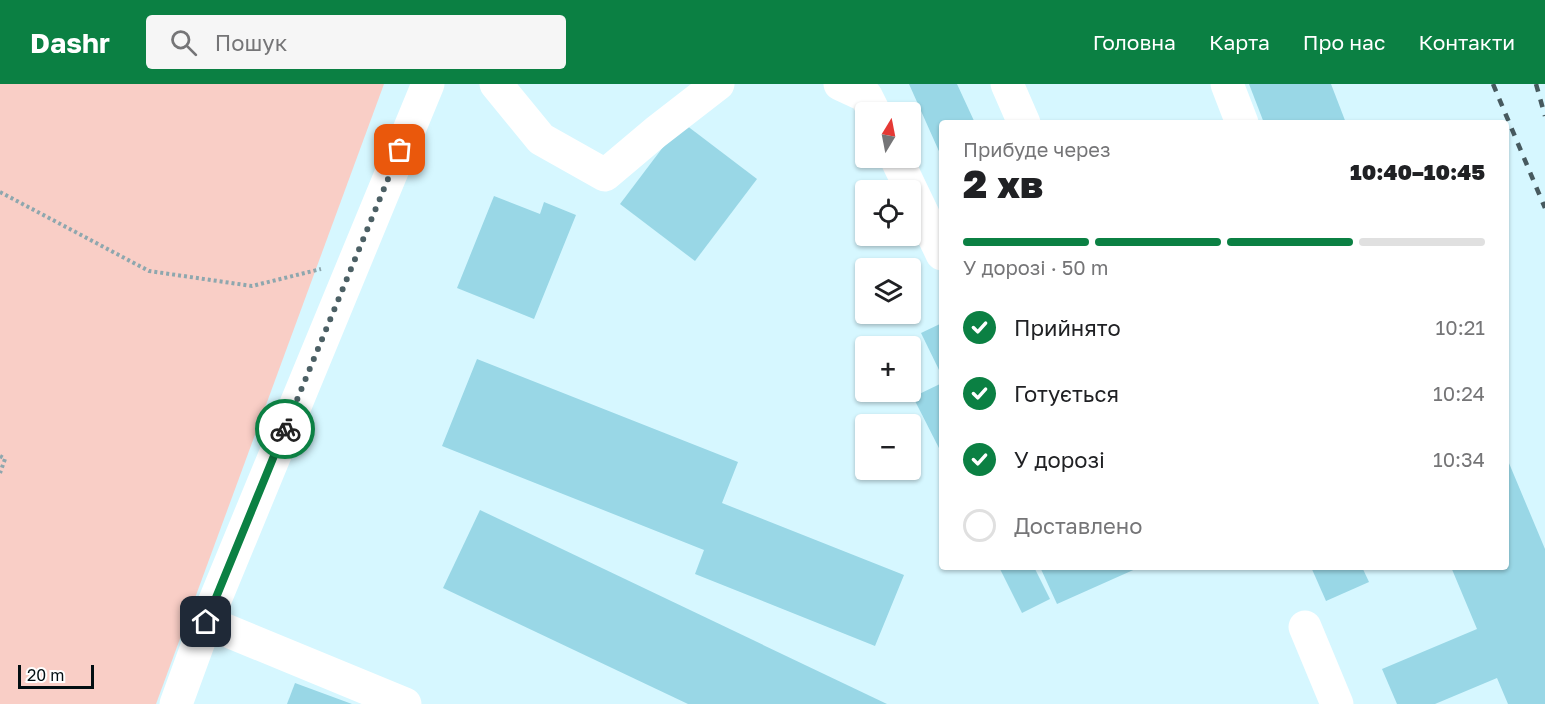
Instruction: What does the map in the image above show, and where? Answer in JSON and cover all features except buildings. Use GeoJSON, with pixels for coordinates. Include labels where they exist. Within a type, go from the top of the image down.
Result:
{"type":"FeatureCollection","features":[{"type":"Feature","properties":{"kind":"street"},"geometry":{"type":"LineString","coordinates":[[176,704],[206,622],[428,84]]}},
{"type":"Feature","properties":{"kind":"street"},"geometry":{"type":"LineString","coordinates":[[496,84],[541,139],[605,175],[718,84]]}},
{"type":"Feature","properties":{"kind":"street"},"geometry":{"type":"LineString","coordinates":[[840,84],[866,96],[869,102]]}},
{"type":"Feature","properties":{"kind":"street"},"geometry":{"type":"LineString","coordinates":[[1007,84],[1023,120]]}},
{"type":"Feature","properties":{"kind":"street"},"geometry":{"type":"LineString","coordinates":[[1227,84],[1241,120]]}},
{"type":"Feature","properties":{"kind":"street"},"geometry":{"type":"LineString","coordinates":[[901,168],[939,248]]}},
{"type":"Feature","properties":{"kind":"street"},"geometry":{"type":"LineString","coordinates":[[206,622],[405,704]]}},
{"type":"Feature","properties":{"kind":"street"},"geometry":{"type":"LineString","coordinates":[[1305,627],[1337,704]]}},
{"type":"Feature","properties":{"kind":"path"},"geometry":{"type":"LineString","coordinates":[[0,192],[149,271],[252,286],[355,261]]}},
{"type":"Feature","properties":{"kind":"path"},"geometry":{"type":"LineString","coordinates":[[0,456],[5,459],[0,473]]}},
{"type":"Feature","properties":{"kind":"shaded area"},"geometry":{"type":"Polygon","coordinates":[[[0,84],[384,84],[156,704],[0,704],[0,84]]]}},
{"type":"Feature","properties":{"kind":"railway"},"geometry":{"type":"LineString","coordinates":[[1493,84],[1508,120]]}},
{"type":"Feature","properties":{"kind":"railway"},"geometry":{"type":"LineString","coordinates":[[1536,84],[1545,116]]}},
{"type":"Feature","properties":{"kind":"railway"},"geometry":{"type":"LineString","coordinates":[[1509,122],[1545,208]]}},
{"type":"Feature","properties":{"kind":"way so far"},"geometry":{"type":"LineString","coordinates":[[285,429],[400,150]]}},
{"type":"Feature","properties":{"kind":"route"},"geometry":{"type":"LineString","coordinates":[[206,622],[285,429]]}}]}
